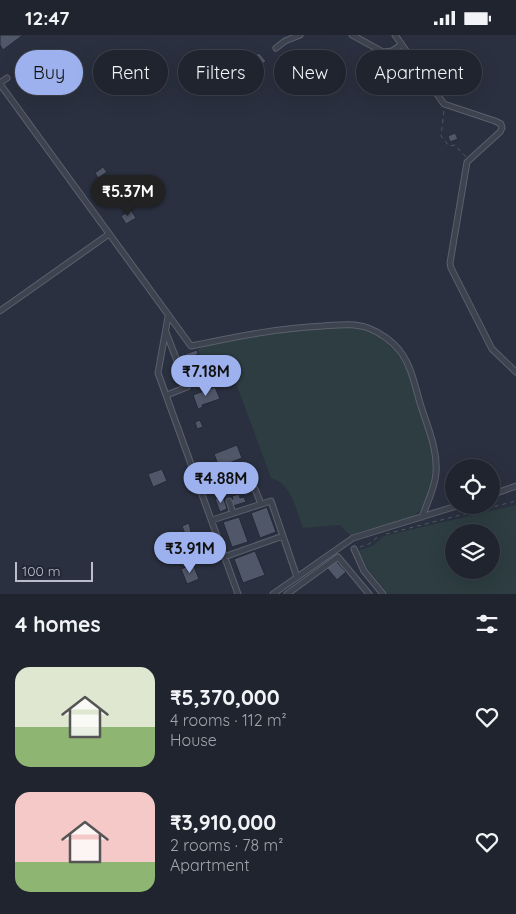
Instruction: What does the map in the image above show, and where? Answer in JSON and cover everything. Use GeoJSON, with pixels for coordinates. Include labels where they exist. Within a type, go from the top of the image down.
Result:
{"type":"FeatureCollection","features":[{"type":"Feature","properties":{"kind":"lane"},"geometry":{"type":"LineString","coordinates":[[276,48],[285,41],[300,35]]}},
{"type":"Feature","properties":{"kind":"lane"},"geometry":{"type":"LineString","coordinates":[[352,35],[383,52],[392,51],[401,45]]}},
{"type":"Feature","properties":{"kind":"lane"},"geometry":{"type":"LineString","coordinates":[[395,35],[429,84],[447,105],[501,124],[502,128],[500,131],[468,159],[450,263],[492,349],[516,372]]}},
{"type":"Feature","properties":{"kind":"lane"},"geometry":{"type":"LineString","coordinates":[[8,78],[0,83],[168,317],[191,346],[270,331],[331,325],[354,325],[370,329],[385,337],[400,351],[410,370],[435,453],[436,473],[422,517]]}},
{"type":"Feature","properties":{"kind":"lane"},"geometry":{"type":"LineString","coordinates":[[0,311],[109,234]]}},
{"type":"Feature","properties":{"kind":"lane"},"geometry":{"type":"LineString","coordinates":[[168,317],[158,373],[238,594]]}},
{"type":"Feature","properties":{"kind":"lane"},"geometry":{"type":"LineString","coordinates":[[166,332],[187,387],[167,395]]}},
{"type":"Feature","properties":{"kind":"lane"},"geometry":{"type":"LineString","coordinates":[[500,492],[516,487]]}},
{"type":"Feature","properties":{"kind":"lane"},"geometry":{"type":"LineString","coordinates":[[255,489],[261,504]]}},
{"type":"Feature","properties":{"kind":"lane"},"geometry":{"type":"LineString","coordinates":[[229,501],[233,513]]}},
{"type":"Feature","properties":{"kind":"lane"},"geometry":{"type":"LineString","coordinates":[[212,520],[271,501],[297,577]]}},
{"type":"Feature","properties":{"kind":"lane"},"geometry":{"type":"LineString","coordinates":[[274,594],[353,539],[445,510]]}},
{"type":"Feature","properties":{"kind":"lane"},"geometry":{"type":"LineString","coordinates":[[224,557],[283,536]]}},
{"type":"Feature","properties":{"kind":"lane"},"geometry":{"type":"LineString","coordinates":[[354,549],[364,571],[383,594]]}},
{"type":"Feature","properties":{"kind":"lane"},"geometry":{"type":"LineString","coordinates":[[286,594],[338,557],[369,594]]}},
{"type":"Feature","properties":{"kind":"path"},"geometry":{"type":"LineString","coordinates":[[447,105],[441,136],[449,145],[455,145],[468,159]]}},
{"type":"Feature","properties":{"kind":"path"},"geometry":{"type":"LineString","coordinates":[[354,549],[369,544],[380,535],[516,501]]}},
{"type":"Feature","properties":{"kind":"shaded area"},"geometry":{"type":"Polygon","coordinates":[[[330,327],[350,328],[369,332],[384,341],[396,353],[408,373],[432,447],[434,466],[432,482],[426,499],[421,509],[414,515],[397,523],[359,532],[351,536],[340,525],[303,528],[289,492],[278,481],[271,478],[226,356],[202,362],[198,349],[268,333],[330,327]]]}},
{"type":"Feature","properties":{"kind":"shaded area"},"geometry":{"type":"Polygon","coordinates":[[[516,505],[516,594],[388,594],[368,569],[358,551],[374,545],[384,536],[478,514],[500,514],[500,509],[516,505]]]}},
{"type":"Feature","properties":{"kind":"building"},"geometry":{"type":"Polygon","coordinates":[[[0,35],[23,35],[3,50],[0,45],[0,35]]]}},
{"type":"Feature","properties":{"kind":"building"},"geometry":{"type":"Polygon","coordinates":[[[455,133],[458,139],[450,142],[448,136],[455,133]]]}},
{"type":"Feature","properties":{"kind":"building"},"geometry":{"type":"Polygon","coordinates":[[[103,167],[107,172],[98,178],[95,173],[103,167]]]}},
{"type":"Feature","properties":{"kind":"building"},"geometry":{"type":"Polygon","coordinates":[[[131,210],[136,218],[126,224],[121,216],[131,210]]]}},
{"type":"Feature","properties":{"kind":"building"},"geometry":{"type":"Polygon","coordinates":[[[197,350],[198,354],[186,359],[185,354],[197,350]]]}},
{"type":"Feature","properties":{"kind":"building"},"geometry":{"type":"Polygon","coordinates":[[[215,387],[220,399],[202,405],[203,407],[198,409],[193,395],[215,387]]]}},
{"type":"Feature","properties":{"kind":"building"},"geometry":{"type":"Polygon","coordinates":[[[200,420],[203,427],[197,429],[195,422],[200,420]]]}},
{"type":"Feature","properties":{"kind":"building"},"geometry":{"type":"Polygon","coordinates":[[[237,445],[242,458],[219,467],[214,454],[237,445]]]}},
{"type":"Feature","properties":{"kind":"building"},"geometry":{"type":"Polygon","coordinates":[[[162,469],[167,481],[153,487],[148,474],[162,469]]]}},
{"type":"Feature","properties":{"kind":"building"},"geometry":{"type":"Polygon","coordinates":[[[239,494],[240,498],[244,497],[246,502],[233,506],[230,500],[233,499],[232,496],[239,494]]]}},
{"type":"Feature","properties":{"kind":"building"},"geometry":{"type":"Polygon","coordinates":[[[223,496],[227,509],[220,512],[215,499],[223,496]]]}},
{"type":"Feature","properties":{"kind":"building"},"geometry":{"type":"Polygon","coordinates":[[[267,507],[276,532],[260,538],[251,513],[267,507]]]}},
{"type":"Feature","properties":{"kind":"building"},"geometry":{"type":"Polygon","coordinates":[[[239,517],[248,542],[232,547],[223,522],[239,517]]]}},
{"type":"Feature","properties":{"kind":"building"},"geometry":{"type":"Polygon","coordinates":[[[189,523],[191,532],[185,534],[182,526],[189,523]]]}},
{"type":"Feature","properties":{"kind":"building"},"geometry":{"type":"Polygon","coordinates":[[[255,551],[265,575],[243,583],[234,559],[255,551]]]}},
{"type":"Feature","properties":{"kind":"building"},"geometry":{"type":"Polygon","coordinates":[[[336,561],[346,572],[337,580],[327,568],[336,561]]]}},
{"type":"Feature","properties":{"kind":"building"},"geometry":{"type":"Polygon","coordinates":[[[193,564],[199,579],[187,584],[181,569],[193,564]]]}}]}
